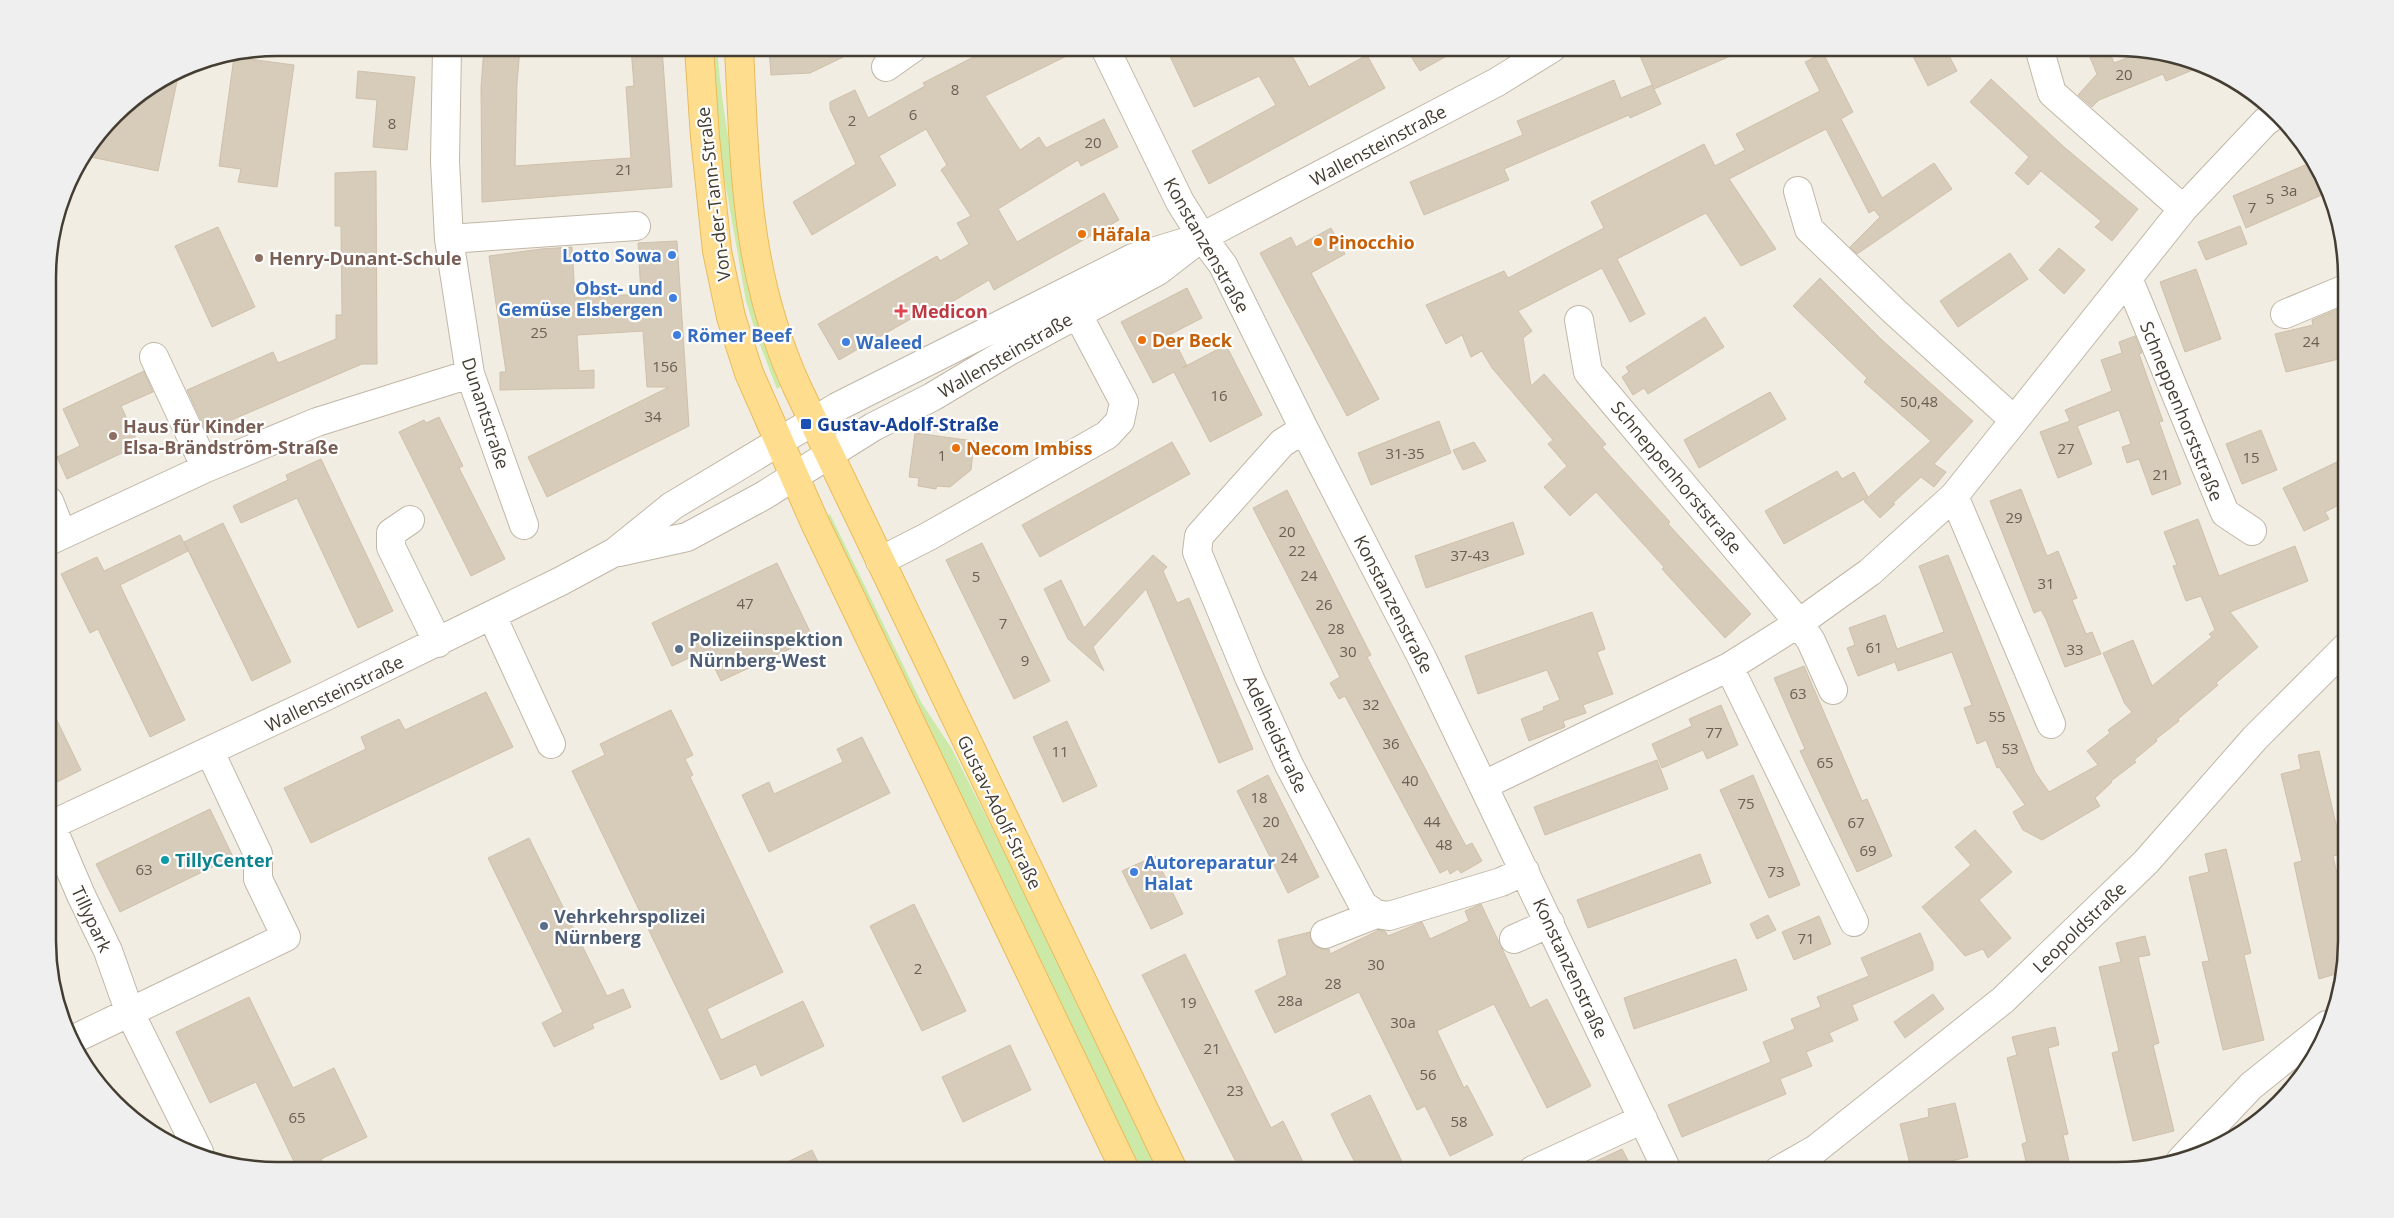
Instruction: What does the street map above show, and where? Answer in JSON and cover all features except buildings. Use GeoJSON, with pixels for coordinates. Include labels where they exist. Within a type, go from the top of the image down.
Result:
{"type":"FeatureCollection","features":[{"type":"Feature","properties":{"kind":"main road","name":"Von-der-Tann-Straße"},"geometry":{"type":"LineString","coordinates":[[700,56],[710,189],[720,267],[739,345],[794,478]]}},
{"type":"Feature","properties":{"kind":"main road","name":"Von-der-Tann-Straße"},"geometry":{"type":"LineString","coordinates":[[739,56],[747,198],[756,262],[779,342],[829,453]]}},
{"type":"Feature","properties":{"kind":"main road","name":"Gustav-Adolf-Straße"},"geometry":{"type":"LineString","coordinates":[[829,453],[1169,1162]]}},
{"type":"Feature","properties":{"kind":"main road"},"geometry":{"type":"LineString","coordinates":[[794,478],[1121,1162]]}},
{"type":"Feature","properties":{"kind":"street","name":"Dunantstraße"},"geometry":{"type":"LineString","coordinates":[[447,56],[445,161],[449,239],[470,374],[524,525]]}},
{"type":"Feature","properties":{"kind":"street"},"geometry":{"type":"LineString","coordinates":[[886,67],[902,56]]}},
{"type":"Feature","properties":{"kind":"street","name":"Konstanzenstraße"},"geometry":{"type":"LineString","coordinates":[[1109,56],[1180,202],[1202,237],[1223,265],[1304,430],[1422,658],[1663,1162]]}},
{"type":"Feature","properties":{"kind":"street","name":"Wallensteinstraße"},"geometry":{"type":"LineString","coordinates":[[56,823],[438,643],[616,552],[672,506],[858,396],[1072,303],[1158,271],[1202,237],[1497,82],[1539,56]]}},
{"type":"Feature","properties":{"kind":"street"},"geometry":{"type":"LineString","coordinates":[[2041,56],[2052,93],[2183,209]]}},
{"type":"Feature","properties":{"kind":"street"},"geometry":{"type":"LineString","coordinates":[[1484,785],[1729,667],[1800,623],[1870,572],[1954,496],[2183,209],[2270,118]]}},
{"type":"Feature","properties":{"kind":"street"},"geometry":{"type":"LineString","coordinates":[[1798,191],[1809,229],[1895,312],[2014,420]]}},
{"type":"Feature","properties":{"kind":"street"},"geometry":{"type":"LineString","coordinates":[[449,239],[636,226]]}},
{"type":"Feature","properties":{"kind":"street","name":"Schneppenhorststraße"},"geometry":{"type":"LineString","coordinates":[[2128,278],[2225,513],[2252,531]]}},
{"type":"Feature","properties":{"kind":"street"},"geometry":{"type":"LineString","coordinates":[[2285,314],[2338,292]]}},
{"type":"Feature","properties":{"kind":"street"},"geometry":{"type":"LineString","coordinates":[[880,561],[1065,460],[1107,435],[1120,421],[1124,402],[1072,303]]}},
{"type":"Feature","properties":{"kind":"street","name":"Wallensteinstraße"},"geometry":{"type":"LineString","coordinates":[[616,552],[687,537],[794,478],[829,453],[873,427],[932,397],[1008,351],[1072,303]]}},
{"type":"Feature","properties":{"kind":"street","name":"Schneppenhorststraße"},"geometry":{"type":"LineString","coordinates":[[1579,320],[1588,372],[1800,623],[1812,641],[1832,690]]}},
{"type":"Feature","properties":{"kind":"street"},"geometry":{"type":"LineString","coordinates":[[154,357],[206,468]]}},
{"type":"Feature","properties":{"kind":"street"},"geometry":{"type":"LineString","coordinates":[[56,538],[206,468],[317,422],[470,374]]}},
{"type":"Feature","properties":{"kind":"street","name":"Adelheidstraße"},"geometry":{"type":"LineString","coordinates":[[1304,430],[1282,443],[1204,530],[1199,536],[1197,552],[1249,677],[1289,765],[1363,905],[1376,914]]}},
{"type":"Feature","properties":{"kind":"street"},"geometry":{"type":"LineString","coordinates":[[1954,496],[2051,724]]}},
{"type":"Feature","properties":{"kind":"street"},"geometry":{"type":"LineString","coordinates":[[410,520],[391,533],[390,547],[438,643]]}},
{"type":"Feature","properties":{"kind":"street"},"geometry":{"type":"LineString","coordinates":[[492,616],[552,744]]}},
{"type":"Feature","properties":{"kind":"street","name":"Leopoldstraße"},"geometry":{"type":"LineString","coordinates":[[1792,1162],[1816,1149],[2003,1000],[2146,862],[2255,738],[2338,655]]}},
{"type":"Feature","properties":{"kind":"street"},"geometry":{"type":"LineString","coordinates":[[1729,667],[1854,922]]}},
{"type":"Feature","properties":{"kind":"street"},"geometry":{"type":"LineString","coordinates":[[79,1037],[286,938],[258,879],[258,854],[210,752]]}},
{"type":"Feature","properties":{"kind":"street","name":"Tillypark"},"geometry":{"type":"LineString","coordinates":[[56,839],[108,951],[130,1013],[195,1146]]}},
{"type":"Feature","properties":{"kind":"street"},"geometry":{"type":"LineString","coordinates":[[1325,934],[1376,914],[1389,916],[1501,882],[1525,871]]}},
{"type":"Feature","properties":{"kind":"street"},"geometry":{"type":"LineString","coordinates":[[1514,939],[1550,924]]}},
{"type":"Feature","properties":{"kind":"street"},"geometry":{"type":"LineString","coordinates":[[2191,1149],[2251,1086],[2317,1033]]}},
{"type":"Feature","properties":{"kind":"street"},"geometry":{"type":"LineString","coordinates":[[1550,1162],[1643,1119]]}},
{"type":"Feature","properties":{"kind":"green space"},"geometry":{"type":"Polygon","coordinates":[[[710,56],[718,56],[727,133],[735,175],[783,385],[777,389],[757,337],[746,301],[714,119],[710,56]]]}},
{"type":"Feature","properties":{"kind":"green space"},"geometry":{"type":"Polygon","coordinates":[[[830,514],[921,702],[952,749],[1010,864],[1153,1162],[1134,1162],[824,518],[830,514]]]}},
{"type":"Feature","properties":{"kind":"place","name":"Häfala"},"geometry":{"type":"Point","coordinates":[1082,234]}},
{"type":"Feature","properties":{"kind":"place","name":"Pinocchio"},"geometry":{"type":"Point","coordinates":[1318,242]}},
{"type":"Feature","properties":{"kind":"place","name":"Lotto Sowa"},"geometry":{"type":"Point","coordinates":[672,255]}},
{"type":"Feature","properties":{"kind":"place","name":"Henry-Dunant-Schule"},"geometry":{"type":"Point","coordinates":[259,258]}},
{"type":"Feature","properties":{"kind":"place","name":"Obst- und Gemüse Elsbergen"},"geometry":{"type":"Point","coordinates":[673,298]}},
{"type":"Feature","properties":{"kind":"place","name":"Medicon"},"geometry":{"type":"Point","coordinates":[901,311]}},
{"type":"Feature","properties":{"kind":"place","name":"Römer Beef"},"geometry":{"type":"Point","coordinates":[677,335]}},
{"type":"Feature","properties":{"kind":"place","name":"Der Beck"},"geometry":{"type":"Point","coordinates":[1142,340]}},
{"type":"Feature","properties":{"kind":"place","name":"Waleed"},"geometry":{"type":"Point","coordinates":[846,342]}},
{"type":"Feature","properties":{"kind":"place","name":"Gustav-Adolf-Straße"},"geometry":{"type":"Point","coordinates":[806,424]}},
{"type":"Feature","properties":{"kind":"place","name":"Haus für Kinder Elsa-Brändström-Straße"},"geometry":{"type":"Point","coordinates":[113,436]}},
{"type":"Feature","properties":{"kind":"place","name":"Necom Imbiss"},"geometry":{"type":"Point","coordinates":[956,448]}},
{"type":"Feature","properties":{"kind":"place","name":"Polizeiinspektion Nürnberg-West"},"geometry":{"type":"Point","coordinates":[679,649]}},
{"type":"Feature","properties":{"kind":"place","name":"TillyCenter"},"geometry":{"type":"Point","coordinates":[165,860]}},
{"type":"Feature","properties":{"kind":"place","name":"Autoreparatur Halat"},"geometry":{"type":"Point","coordinates":[1134,872]}},
{"type":"Feature","properties":{"kind":"place","name":"Vehrkehrspolizei Nürnberg"},"geometry":{"type":"Point","coordinates":[544,926]}}]}
